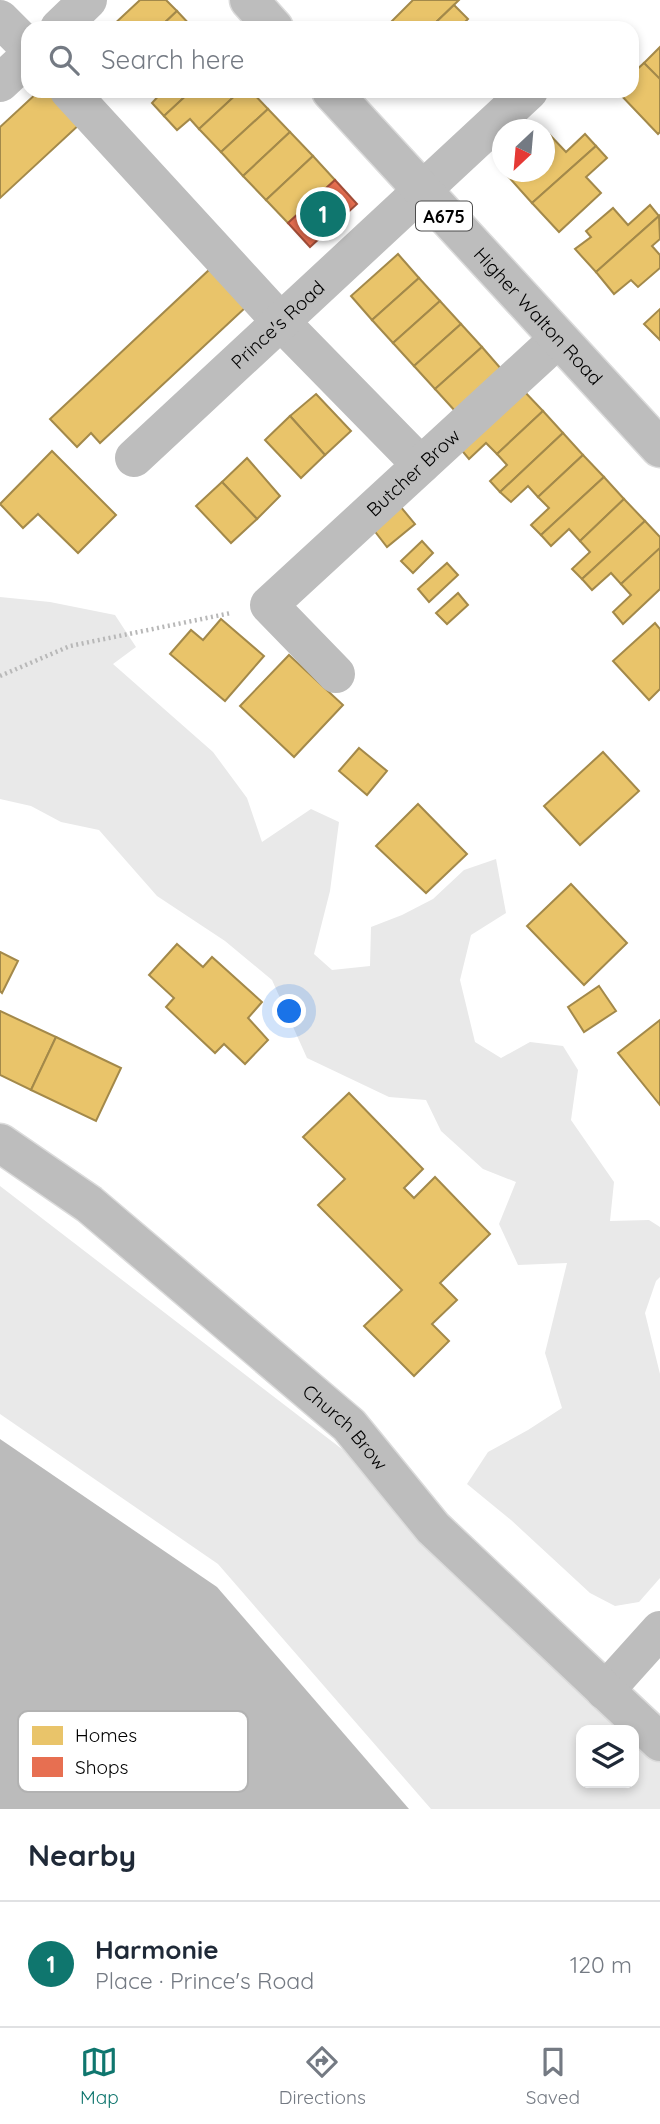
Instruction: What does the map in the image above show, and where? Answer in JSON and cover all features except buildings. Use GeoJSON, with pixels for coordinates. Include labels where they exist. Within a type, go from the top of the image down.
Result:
{"type":"FeatureCollection","features":[{"type":"Feature","properties":{"kind":"main road"},"geometry":{"type":"LineString","coordinates":[[66,21],[88,0]]}},
{"type":"Feature","properties":{"kind":"main road"},"geometry":{"type":"LineString","coordinates":[[249,0],[268,21]]}},
{"type":"Feature","properties":{"kind":"main road"},"geometry":{"type":"LineString","coordinates":[[0,19],[21,40]]}},
{"type":"Feature","properties":{"kind":"main road"},"geometry":{"type":"LineString","coordinates":[[0,83],[21,64]]}},
{"type":"Feature","properties":{"kind":"main road"},"geometry":{"type":"LineString","coordinates":[[75,98],[281,322],[421,465]]}},
{"type":"Feature","properties":{"kind":"main road","name":"Higher Walton Road"},"geometry":{"type":"LineString","coordinates":[[337,98],[660,448]]}},
{"type":"Feature","properties":{"kind":"main road","name":"Prince's Road"},"geometry":{"type":"LineString","coordinates":[[134,458],[522,98]]}},
{"type":"Feature","properties":{"kind":"main road","name":"Butcher Brow"},"geometry":{"type":"LineString","coordinates":[[270,605],[558,339]]}},
{"type":"Feature","properties":{"kind":"main road"},"geometry":{"type":"LineString","coordinates":[[270,605],[336,674]]}},
{"type":"Feature","properties":{"kind":"main road","name":"Church Brow"},"geometry":{"type":"LineString","coordinates":[[0,1143],[89,1205],[349,1425],[433,1528],[660,1742]]}},
{"type":"Feature","properties":{"kind":"main road"},"geometry":{"type":"LineString","coordinates":[[605,1691],[660,1630]]}},
{"type":"Feature","properties":{"kind":"path"},"geometry":{"type":"LineString","coordinates":[[0,676],[69,646],[270,605]]}},
{"type":"Feature","properties":{"kind":"shaded area"},"geometry":{"type":"Polygon","coordinates":[[[0,597],[50,602],[115,615],[136,647],[113,664],[213,752],[247,798],[262,842],[311,809],[339,822],[330,891],[314,954],[332,970],[370,966],[371,927],[433,899],[464,870],[496,859],[506,913],[471,935],[460,980],[475,1042],[501,1058],[530,1042],[563,1046],[578,1070],[571,1120],[614,1182],[610,1221],[649,1220],[660,1227],[660,1277],[656,1281],[645,1313],[660,1374],[660,1578],[639,1602],[615,1606],[590,1593],[511,1520],[467,1484],[488,1452],[562,1408],[545,1353],[567,1263],[518,1265],[499,1224],[516,1182],[483,1169],[441,1131],[426,1100],[389,1097],[307,1058],[272,980],[225,941],[157,896],[99,830],[61,822],[31,806],[0,799],[0,597]]]}},
{"type":"Feature","properties":{"kind":"shaded area"},"geometry":{"type":"Polygon","coordinates":[[[0,1186],[351,1456],[660,1728],[660,1809],[431,1809],[218,1564],[0,1414],[0,1186]]]}},
{"type":"Feature","properties":{"kind":"shaded area"},"geometry":{"type":"Polygon","coordinates":[[[0,1439],[217,1587],[409,1809],[0,1809],[0,1439]]]}},
{"type":"Feature","properties":{"kind":"place","name":"Harmonie"},"geometry":{"type":"Point","coordinates":[323,214]}}]}
